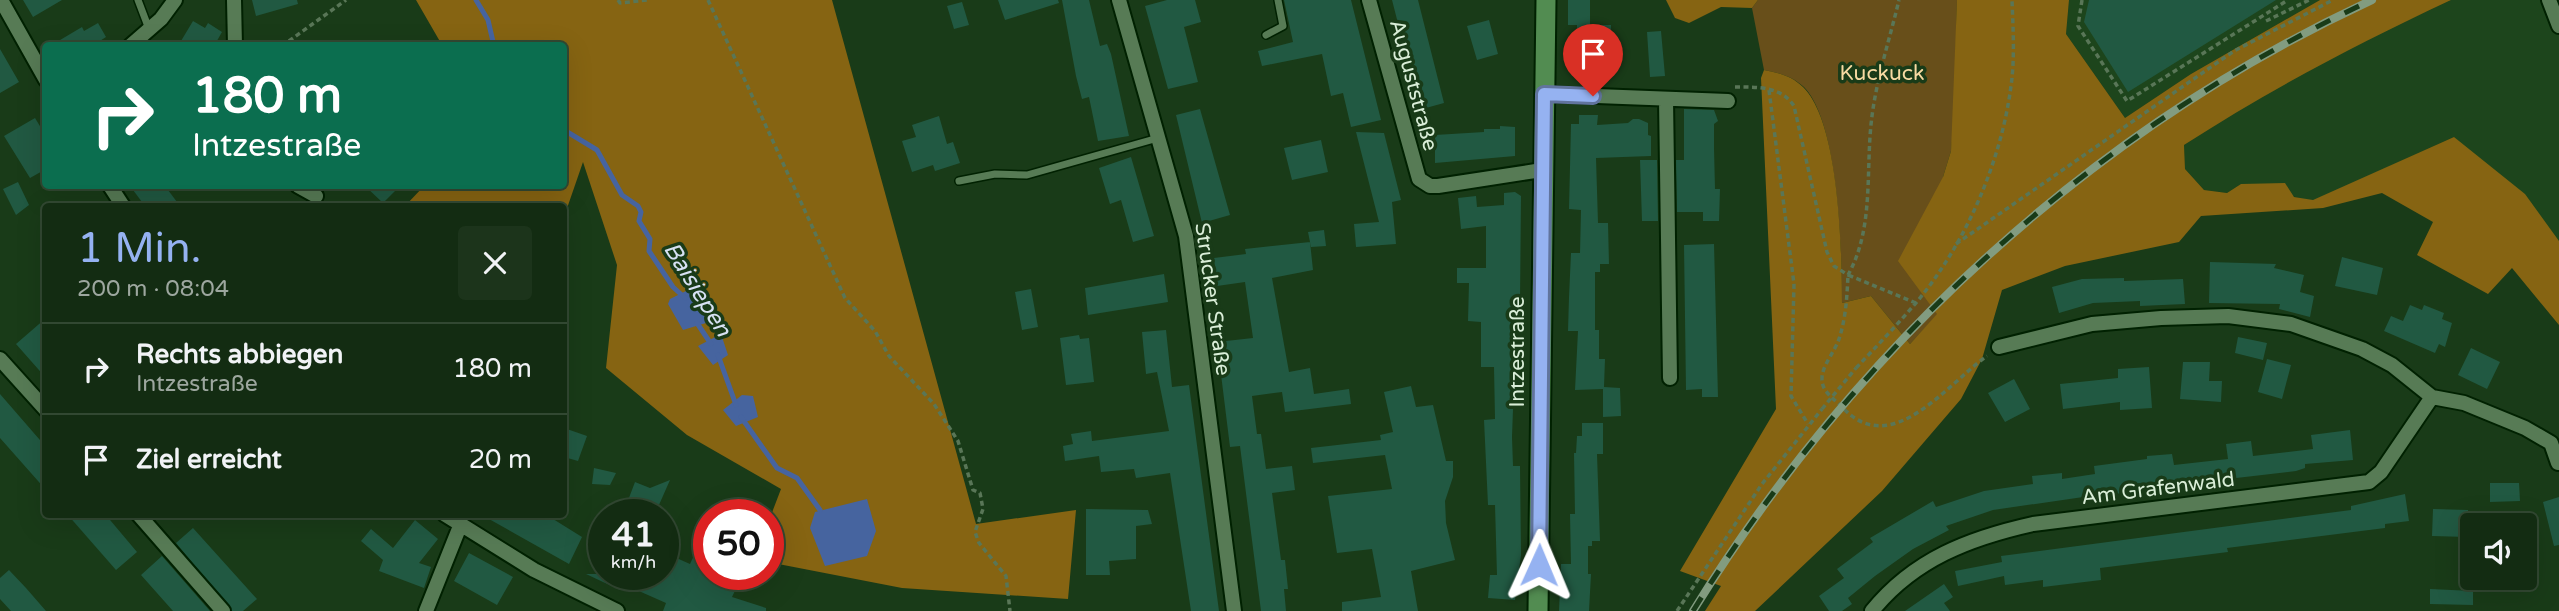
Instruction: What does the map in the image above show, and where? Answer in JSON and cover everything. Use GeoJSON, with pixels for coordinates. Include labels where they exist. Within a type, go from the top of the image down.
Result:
{"type":"FeatureCollection","features":[{"type":"Feature","properties":{"kind":"main road","name":"Intzestraße"},"geometry":{"type":"LineString","coordinates":[[1538,611],[1546,0]]}},
{"type":"Feature","properties":{"kind":"street"},"geometry":{"type":"LineString","coordinates":[[1,0],[42,73]]}},
{"type":"Feature","properties":{"kind":"street"},"geometry":{"type":"LineString","coordinates":[[135,42],[175,0]]}},
{"type":"Feature","properties":{"kind":"street"},"geometry":{"type":"LineString","coordinates":[[234,0],[235,42]]}},
{"type":"Feature","properties":{"kind":"street","name":"Strucker Straße"},"geometry":{"type":"LineString","coordinates":[[1119,0],[1190,260],[1234,611]]}},
{"type":"Feature","properties":{"kind":"street","name":"Auguststraße"},"geometry":{"type":"LineString","coordinates":[[1369,0],[1415,171],[1422,182],[1438,186],[1542,170]]}},
{"type":"Feature","properties":{"kind":"street"},"geometry":{"type":"LineString","coordinates":[[2549,0],[2559,26]]}},
{"type":"Feature","properties":{"kind":"street"},"geometry":{"type":"LineString","coordinates":[[1544,94],[1728,101]]}},
{"type":"Feature","properties":{"kind":"street"},"geometry":{"type":"LineString","coordinates":[[1666,99],[1670,378]]}},
{"type":"Feature","properties":{"kind":"street"},"geometry":{"type":"LineString","coordinates":[[303,189],[316,196]]}},
{"type":"Feature","properties":{"kind":"street"},"geometry":{"type":"LineString","coordinates":[[2000,347],[2092,324],[2228,316],[2291,324],[2362,349],[2392,365],[2432,397],[2464,403],[2525,428],[2550,443],[2558,463]]}},
{"type":"Feature","properties":{"kind":"street"},"geometry":{"type":"LineString","coordinates":[[0,359],[42,406]]}},
{"type":"Feature","properties":{"kind":"street","name":"Am Grafenwald"},"geometry":{"type":"LineString","coordinates":[[1872,611],[1893,586],[1918,568],[1949,549],[1987,534],[2033,524],[2370,482],[2381,472],[2432,397]]}},
{"type":"Feature","properties":{"kind":"street"},"geometry":{"type":"LineString","coordinates":[[142,518],[223,611]]}},
{"type":"Feature","properties":{"kind":"street"},"geometry":{"type":"LineString","coordinates":[[449,518],[534,570],[617,611]]}},
{"type":"Feature","properties":{"kind":"street"},"geometry":{"type":"LineString","coordinates":[[426,611],[460,526]]}},
{"type":"Feature","properties":{"kind":"lane"},"geometry":{"type":"LineString","coordinates":[[138,0],[149,30]]}},
{"type":"Feature","properties":{"kind":"lane"},"geometry":{"type":"LineString","coordinates":[[1266,35],[1283,26],[1278,0]]}},
{"type":"Feature","properties":{"kind":"lane"},"geometry":{"type":"LineString","coordinates":[[958,181],[995,174],[1027,176],[1158,138]]}},
{"type":"Feature","properties":{"kind":"path"},"geometry":{"type":"LineString","coordinates":[[287,42],[345,0]]}},
{"type":"Feature","properties":{"kind":"path"},"geometry":{"type":"LineString","coordinates":[[618,0],[621,3],[647,0]]}},
{"type":"Feature","properties":{"kind":"path"},"geometry":{"type":"LineString","coordinates":[[708,0],[845,298],[875,331],[889,356],[934,404],[958,441],[973,490],[979,493],[981,501],[982,509],[975,532],[979,543],[1006,576],[1010,611]]}},
{"type":"Feature","properties":{"kind":"path"},"geometry":{"type":"LineString","coordinates":[[1899,0],[1872,113],[1864,227],[1848,275],[1842,328],[1821,377],[1824,389],[1848,413],[1871,427],[1898,424],[1919,411],[2000,347]]}},
{"type":"Feature","properties":{"kind":"path"},"geometry":{"type":"LineString","coordinates":[[1677,611],[1755,495],[1808,424],[1916,303],[1956,244],[1995,156],[2005,120],[2011,85],[2012,0]]}},
{"type":"Feature","properties":{"kind":"path"},"geometry":{"type":"LineString","coordinates":[[2082,0],[2078,26],[2127,101],[2288,0]]}},
{"type":"Feature","properties":{"kind":"path"},"geometry":{"type":"LineString","coordinates":[[2266,22],[2309,0]]}},
{"type":"Feature","properties":{"kind":"path"},"geometry":{"type":"LineString","coordinates":[[1956,244],[2234,51],[2333,0]]}},
{"type":"Feature","properties":{"kind":"path"},"geometry":{"type":"LineString","coordinates":[[1733,87],[1768,89],[1786,96],[1797,113],[1827,252],[1834,266],[1848,275],[1916,303]]}},
{"type":"Feature","properties":{"kind":"path"},"geometry":{"type":"LineString","coordinates":[[1768,89],[1794,284],[1791,396],[1808,424]]}},
{"type":"Feature","properties":{"kind":"shaded area"},"geometry":{"type":"Polygon","coordinates":[[[416,0],[832,0],[976,524],[1076,510],[1068,599],[902,588],[784,565],[784,499],[777,499],[781,489],[687,435],[606,368],[617,265],[583,162],[567,208],[567,203],[408,203],[421,189],[567,189],[567,42],[440,42],[416,0]]]}},
{"type":"Feature","properties":{"kind":"shaded area"},"geometry":{"type":"Polygon","coordinates":[[[1666,0],[1758,0],[1752,8],[1721,7],[1689,23],[1675,18],[1666,0]]]}},
{"type":"Feature","properties":{"kind":"shaded area"},"geometry":{"type":"Polygon","coordinates":[[[1957,0],[2069,0],[2066,34],[2125,118],[2191,74],[2320,0],[2451,0],[2315,68],[2184,145],[2185,169],[2204,190],[2227,193],[2241,184],[2285,183],[2294,197],[2313,200],[2454,137],[2525,194],[2559,241],[2559,325],[2512,268],[2488,294],[2417,255],[2433,222],[2382,193],[2323,208],[2201,216],[2179,242],[2065,266],[2002,290],[1982,359],[1961,399],[1882,491],[1755,611],[1705,611],[1721,586],[1680,571],[1776,409],[1761,78],[1764,70],[1799,83],[1815,105],[1825,129],[1836,190],[1842,303],[1871,296],[1910,344],[1937,314],[1898,261],[1943,177],[1951,151],[1957,0]]]}},
{"type":"Feature","properties":{"kind":"shaded area"},"geometry":{"type":"Polygon","coordinates":[[[2069,0],[2320,0],[2191,74],[2125,118],[2066,34],[2069,0]]]}},
{"type":"Feature","properties":{"kind":"shaded area"},"geometry":{"type":"Polygon","coordinates":[[[2451,0],[2559,0],[2559,241],[2454,137],[2313,201],[2241,184],[2227,193],[2204,190],[2185,169],[2184,145],[2243,107],[2345,49],[2451,0]]]}},
{"type":"Feature","properties":{"kind":"green space","name":"Kuckuck"},"geometry":{"type":"Polygon","coordinates":[[[1758,0],[1957,0],[1954,123],[1951,151],[1943,177],[1938,314],[1910,344],[1871,296],[1842,303],[1836,190],[1825,129],[1816,105],[1804,87],[1790,78],[1764,70],[1752,8],[1758,0]]]}},
{"type":"Feature","properties":{"kind":"water"},"geometry":{"type":"Polygon","coordinates":[[[692,288],[697,290],[708,317],[706,323],[683,330],[668,304],[670,299],[692,288]]]}},
{"type":"Feature","properties":{"kind":"water"},"geometry":{"type":"Polygon","coordinates":[[[721,334],[728,355],[713,365],[698,346],[721,334]]]}},
{"type":"Feature","properties":{"kind":"water"},"geometry":{"type":"Polygon","coordinates":[[[742,395],[753,396],[758,417],[736,426],[723,410],[742,395]]]}},
{"type":"Feature","properties":{"kind":"water"},"geometry":{"type":"Polygon","coordinates":[[[867,499],[876,531],[867,556],[825,566],[810,528],[815,512],[867,499]]]}},
{"type":"Feature","properties":{"kind":"building"},"geometry":{"type":"Polygon","coordinates":[[[23,0],[62,0],[33,17],[23,0]]]}},
{"type":"Feature","properties":{"kind":"building"},"geometry":{"type":"Polygon","coordinates":[[[252,0],[297,0],[298,4],[256,16],[252,0]]]}},
{"type":"Feature","properties":{"kind":"building"},"geometry":{"type":"Polygon","coordinates":[[[998,0],[1058,0],[1059,3],[1005,20],[998,0]]]}},
{"type":"Feature","properties":{"kind":"building"},"geometry":{"type":"Polygon","coordinates":[[[1062,0],[1089,0],[1100,46],[1107,44],[1111,54],[1129,136],[1098,141],[1089,97],[1082,99],[1076,76],[1062,0]]]}},
{"type":"Feature","properties":{"kind":"building"},"geometry":{"type":"Polygon","coordinates":[[[1167,0],[1195,0],[1201,22],[1184,27],[1198,82],[1168,89],[1145,6],[1167,0]]]}},
{"type":"Feature","properties":{"kind":"building"},"geometry":{"type":"Polygon","coordinates":[[[1284,0],[1351,0],[1381,120],[1351,127],[1343,93],[1331,96],[1322,54],[1262,66],[1258,51],[1293,42],[1284,0]]]}},
{"type":"Feature","properties":{"kind":"building"},"geometry":{"type":"Polygon","coordinates":[[[1392,0],[1418,0],[1444,103],[1415,111],[1407,80],[1412,78],[1392,0]]]}},
{"type":"Feature","properties":{"kind":"building"},"geometry":{"type":"Polygon","coordinates":[[[1568,0],[1590,0],[1590,25],[1568,25],[1568,0]]]}},
{"type":"Feature","properties":{"kind":"building"},"geometry":{"type":"Polygon","coordinates":[[[2089,0],[2276,0],[2128,92],[2084,22],[2089,0]]]}},
{"type":"Feature","properties":{"kind":"building"},"geometry":{"type":"Polygon","coordinates":[[[962,2],[969,25],[954,29],[947,6],[962,2]]]}},
{"type":"Feature","properties":{"kind":"building"},"geometry":{"type":"Polygon","coordinates":[[[1489,20],[1498,54],[1477,60],[1467,26],[1489,20]]]}},
{"type":"Feature","properties":{"kind":"building"},"geometry":{"type":"Polygon","coordinates":[[[193,21],[205,28],[208,23],[222,32],[216,42],[180,42],[193,21]]]}},
{"type":"Feature","properties":{"kind":"building"},"geometry":{"type":"Polygon","coordinates":[[[98,23],[106,37],[98,42],[57,42],[82,27],[84,31],[98,23]]]}},
{"type":"Feature","properties":{"kind":"building"},"geometry":{"type":"Polygon","coordinates":[[[1577,25],[1611,25],[1610,68],[1576,68],[1577,25]]]}},
{"type":"Feature","properties":{"kind":"building"},"geometry":{"type":"Polygon","coordinates":[[[1661,31],[1665,76],[1650,77],[1647,32],[1661,31]]]}},
{"type":"Feature","properties":{"kind":"building"},"geometry":{"type":"Polygon","coordinates":[[[0,49],[19,82],[0,93],[0,49]]]}},
{"type":"Feature","properties":{"kind":"building"},"geometry":{"type":"Polygon","coordinates":[[[1200,109],[1230,215],[1202,223],[1176,115],[1200,109]]]}},
{"type":"Feature","properties":{"kind":"building"},"geometry":{"type":"Polygon","coordinates":[[[1684,109],[1714,110],[1718,121],[1714,124],[1714,148],[1715,189],[1720,189],[1719,221],[1703,221],[1703,212],[1677,212],[1676,160],[1684,160],[1684,109]]]}},
{"type":"Feature","properties":{"kind":"building"},"geometry":{"type":"Polygon","coordinates":[[[1579,115],[1598,115],[1597,125],[1628,123],[1639,119],[1648,123],[1648,135],[1651,136],[1651,156],[1596,158],[1598,223],[1608,223],[1609,264],[1600,264],[1600,272],[1595,272],[1595,330],[1599,330],[1599,359],[1605,359],[1604,387],[1620,388],[1621,416],[1603,417],[1603,389],[1575,390],[1578,331],[1568,331],[1569,297],[1571,253],[1580,253],[1581,210],[1569,209],[1571,124],[1579,124],[1579,115]]]}},
{"type":"Feature","properties":{"kind":"building"},"geometry":{"type":"Polygon","coordinates":[[[939,116],[947,144],[953,142],[960,163],[935,171],[933,165],[912,172],[902,141],[916,137],[912,125],[939,116]]]}},
{"type":"Feature","properties":{"kind":"building"},"geometry":{"type":"Polygon","coordinates":[[[35,118],[42,129],[42,171],[30,178],[4,136],[35,118]]]}},
{"type":"Feature","properties":{"kind":"building"},"geometry":{"type":"Polygon","coordinates":[[[1500,126],[1515,127],[1515,156],[1435,163],[1435,135],[1484,132],[1484,129],[1500,129],[1500,126]]]}},
{"type":"Feature","properties":{"kind":"building"},"geometry":{"type":"Polygon","coordinates":[[[1356,132],[1384,133],[1401,200],[1392,202],[1396,244],[1356,247],[1354,224],[1379,222],[1356,132]]]}},
{"type":"Feature","properties":{"kind":"building"},"geometry":{"type":"Polygon","coordinates":[[[1321,140],[1328,172],[1292,180],[1284,148],[1321,140]]]}},
{"type":"Feature","properties":{"kind":"building"},"geometry":{"type":"Polygon","coordinates":[[[1131,157],[1154,236],[1133,242],[1121,200],[1110,204],[1099,168],[1131,157]]]}},
{"type":"Feature","properties":{"kind":"building"},"geometry":{"type":"Polygon","coordinates":[[[1640,160],[1657,160],[1658,221],[1642,221],[1640,160]]]}},
{"type":"Feature","properties":{"kind":"building"},"geometry":{"type":"Polygon","coordinates":[[[18,182],[29,205],[16,215],[3,189],[18,182]]]}},
{"type":"Feature","properties":{"kind":"building"},"geometry":{"type":"Polygon","coordinates":[[[132,189],[167,189],[178,203],[143,203],[132,189]]]}},
{"type":"Feature","properties":{"kind":"building"},"geometry":{"type":"Polygon","coordinates":[[[368,189],[397,189],[383,203],[368,189]]]}},
{"type":"Feature","properties":{"kind":"building"},"geometry":{"type":"Polygon","coordinates":[[[1515,192],[1521,196],[1519,409],[1513,409],[1512,437],[1513,466],[1520,466],[1521,555],[1515,600],[1488,598],[1490,575],[1497,575],[1495,505],[1488,505],[1484,420],[1495,419],[1494,367],[1481,367],[1481,322],[1468,321],[1469,283],[1457,283],[1457,268],[1486,268],[1486,226],[1461,229],[1458,198],[1476,196],[1477,207],[1504,205],[1504,193],[1515,192]]]}},
{"type":"Feature","properties":{"kind":"building"},"geometry":{"type":"Polygon","coordinates":[[[1324,230],[1326,246],[1311,247],[1308,232],[1324,230]]]}},
{"type":"Feature","properties":{"kind":"building"},"geometry":{"type":"Polygon","coordinates":[[[1310,242],[1313,270],[1272,278],[1289,372],[1310,368],[1314,394],[1349,389],[1351,404],[1285,412],[1282,392],[1252,396],[1257,434],[1261,434],[1266,469],[1292,466],[1295,490],[1272,493],[1281,560],[1285,560],[1288,589],[1284,589],[1286,611],[1261,611],[1240,446],[1230,447],[1217,342],[1253,338],[1245,282],[1217,286],[1214,258],[1246,254],[1245,249],[1310,242]]]}},
{"type":"Feature","properties":{"kind":"building"},"geometry":{"type":"Polygon","coordinates":[[[1714,244],[1718,397],[1702,397],[1702,389],[1686,390],[1684,245],[1714,244]]]}},
{"type":"Feature","properties":{"kind":"building"},"geometry":{"type":"Polygon","coordinates":[[[2342,257],[2383,268],[2377,295],[2335,286],[2342,257]]]}},
{"type":"Feature","properties":{"kind":"building"},"geometry":{"type":"Polygon","coordinates":[[[2210,262],[2276,264],[2274,268],[2304,275],[2300,292],[2314,296],[2310,317],[2279,309],[2280,304],[2209,303],[2210,262]]]}},
{"type":"Feature","properties":{"kind":"building"},"geometry":{"type":"Polygon","coordinates":[[[1164,274],[1168,302],[1088,315],[1085,288],[1164,274]]]}},
{"type":"Feature","properties":{"kind":"building"},"geometry":{"type":"Polygon","coordinates":[[[2124,278],[2124,281],[2183,279],[2185,304],[2140,306],[2140,301],[2093,303],[2059,313],[2052,287],[2082,279],[2124,278]]]}},
{"type":"Feature","properties":{"kind":"building"},"geometry":{"type":"Polygon","coordinates":[[[1031,289],[1038,327],[1022,330],[1015,292],[1031,289]]]}},
{"type":"Feature","properties":{"kind":"building"},"geometry":{"type":"Polygon","coordinates":[[[2410,305],[2422,310],[2424,305],[2444,313],[2442,319],[2452,323],[2445,347],[2439,344],[2435,353],[2384,331],[2391,316],[2403,321],[2410,305]]]}},
{"type":"Feature","properties":{"kind":"building"},"geometry":{"type":"Polygon","coordinates":[[[42,321],[42,373],[16,344],[42,321]]]}},
{"type":"Feature","properties":{"kind":"building"},"geometry":{"type":"Polygon","coordinates":[[[1166,330],[1172,387],[1189,385],[1219,611],[1191,611],[1170,473],[1136,478],[1134,469],[1101,472],[1099,456],[1065,461],[1063,446],[1073,444],[1071,434],[1091,431],[1092,441],[1169,431],[1157,372],[1146,374],[1142,332],[1166,330]]]}},
{"type":"Feature","properties":{"kind":"building"},"geometry":{"type":"Polygon","coordinates":[[[1079,335],[1080,339],[1089,338],[1094,382],[1066,385],[1060,338],[1079,335]]]}},
{"type":"Feature","properties":{"kind":"building"},"geometry":{"type":"Polygon","coordinates":[[[2238,337],[2267,343],[2263,360],[2235,353],[2238,337]]]}},
{"type":"Feature","properties":{"kind":"building"},"geometry":{"type":"Polygon","coordinates":[[[2471,348],[2500,362],[2487,389],[2458,375],[2471,348]]]}},
{"type":"Feature","properties":{"kind":"building"},"geometry":{"type":"Polygon","coordinates":[[[2267,359],[2291,365],[2282,399],[2258,392],[2267,359]]]}},
{"type":"Feature","properties":{"kind":"building"},"geometry":{"type":"Polygon","coordinates":[[[2183,362],[2210,362],[2209,381],[2222,381],[2221,402],[2180,399],[2183,362]]]}},
{"type":"Feature","properties":{"kind":"building"},"geometry":{"type":"Polygon","coordinates":[[[2149,367],[2152,408],[2120,410],[2120,402],[2063,409],[2060,384],[2118,378],[2118,369],[2149,367]]]}},
{"type":"Feature","properties":{"kind":"building"},"geometry":{"type":"Polygon","coordinates":[[[2014,379],[2030,409],[2005,422],[1988,393],[2014,379]]]}},
{"type":"Feature","properties":{"kind":"building"},"geometry":{"type":"Polygon","coordinates":[[[1411,386],[1416,407],[1433,405],[1446,461],[1453,461],[1453,477],[1445,501],[1446,523],[1455,560],[1411,571],[1418,611],[1342,611],[1342,602],[1381,597],[1372,549],[1337,553],[1328,496],[1392,489],[1385,455],[1313,463],[1311,448],[1381,440],[1380,435],[1393,432],[1384,392],[1411,386]]]}},
{"type":"Feature","properties":{"kind":"building"},"geometry":{"type":"Polygon","coordinates":[[[0,394],[42,442],[42,485],[0,438],[0,394]]]}},
{"type":"Feature","properties":{"kind":"building"},"geometry":{"type":"Polygon","coordinates":[[[1582,423],[1603,423],[1603,454],[1597,454],[1600,541],[1592,541],[1592,546],[1588,546],[1588,574],[1591,574],[1589,611],[1559,611],[1561,564],[1571,564],[1570,514],[1575,514],[1574,453],[1577,436],[1582,436],[1582,423]]]}},
{"type":"Feature","properties":{"kind":"building"},"geometry":{"type":"Polygon","coordinates":[[[567,429],[587,436],[578,461],[567,458],[567,429]]]}},
{"type":"Feature","properties":{"kind":"building"},"geometry":{"type":"Polygon","coordinates":[[[2350,430],[2353,460],[2305,464],[2305,468],[2296,471],[2176,485],[2176,491],[2151,493],[2150,489],[2115,494],[2116,499],[2098,501],[2097,495],[1993,510],[1946,526],[1949,530],[1913,549],[1848,598],[1852,604],[1842,611],[1829,611],[1819,596],[1844,578],[1837,569],[1873,542],[1870,538],[1933,501],[1936,507],[1984,491],[2033,484],[2032,476],[2062,473],[2062,479],[2095,474],[2094,466],[2147,459],[2147,456],[2172,454],[2174,465],[2228,459],[2226,444],[2251,441],[2253,456],[2313,449],[2311,435],[2350,430]]]}},
{"type":"Feature","properties":{"kind":"building"},"geometry":{"type":"Polygon","coordinates":[[[594,468],[616,473],[610,485],[592,484],[594,468]]]}},
{"type":"Feature","properties":{"kind":"building"},"geometry":{"type":"Polygon","coordinates":[[[670,480],[662,499],[629,499],[635,482],[650,488],[670,480]]]}},
{"type":"Feature","properties":{"kind":"building"},"geometry":{"type":"Polygon","coordinates":[[[2490,483],[2519,483],[2520,501],[2490,502],[2490,483]]]}},
{"type":"Feature","properties":{"kind":"building"},"geometry":{"type":"Polygon","coordinates":[[[2405,494],[2409,521],[2385,524],[2385,528],[2227,548],[2228,552],[2100,568],[2101,580],[2043,587],[2043,580],[2005,585],[2004,576],[1958,586],[1955,571],[2002,562],[2001,556],[2351,510],[2351,506],[2405,494]]]}},
{"type":"Feature","properties":{"kind":"building"},"geometry":{"type":"Polygon","coordinates":[[[2559,497],[2559,545],[2554,546],[2543,502],[2559,497]]]}},
{"type":"Feature","properties":{"kind":"building"},"geometry":{"type":"Polygon","coordinates":[[[1086,509],[1148,510],[1152,524],[1136,526],[1136,559],[1109,561],[1110,575],[1086,575],[1086,509]]]}},
{"type":"Feature","properties":{"kind":"building"},"geometry":{"type":"Polygon","coordinates":[[[2433,509],[2468,510],[2468,513],[2460,513],[2460,537],[2432,536],[2433,509]]]}},
{"type":"Feature","properties":{"kind":"building"},"geometry":{"type":"Polygon","coordinates":[[[70,518],[108,518],[137,552],[116,570],[70,518]]]}},
{"type":"Feature","properties":{"kind":"building"},"geometry":{"type":"Polygon","coordinates":[[[487,518],[551,518],[582,537],[569,564],[487,518]]]}},
{"type":"Feature","properties":{"kind":"building"},"geometry":{"type":"Polygon","coordinates":[[[415,520],[438,539],[419,563],[431,567],[424,588],[379,571],[383,560],[361,541],[371,529],[393,548],[415,520]]]}},
{"type":"Feature","properties":{"kind":"building"},"geometry":{"type":"Polygon","coordinates":[[[193,528],[257,599],[243,611],[232,611],[176,543],[193,528]]]}},
{"type":"Feature","properties":{"kind":"building"},"geometry":{"type":"Polygon","coordinates":[[[469,553],[513,577],[497,605],[454,581],[469,553]]]}},
{"type":"Feature","properties":{"kind":"building"},"geometry":{"type":"Polygon","coordinates":[[[162,556],[210,611],[173,611],[141,575],[162,556]]]}},
{"type":"Feature","properties":{"kind":"building"},"geometry":{"type":"Polygon","coordinates":[[[693,558],[693,590],[735,590],[732,597],[766,608],[766,611],[663,611],[666,603],[637,590],[679,590],[679,559],[690,564],[693,558]]]}},
{"type":"Feature","properties":{"kind":"building"},"geometry":{"type":"Polygon","coordinates":[[[9,570],[46,611],[11,611],[0,599],[0,578],[9,570]]]}},
{"type":"Feature","properties":{"kind":"building"},"geometry":{"type":"Polygon","coordinates":[[[1944,584],[1953,597],[1944,603],[1950,611],[1905,611],[1944,584]]]}},
{"type":"Feature","properties":{"kind":"building"},"geometry":{"type":"Polygon","coordinates":[[[2430,589],[2473,591],[2473,605],[2430,604],[2430,589]]]}},
{"type":"Feature","properties":{"kind":"waterway","name":"Baisiepen"},"geometry":{"type":"LineString","coordinates":[[476,0],[488,20],[493,42]]}},
{"type":"Feature","properties":{"kind":"waterway","name":"Baisiepen"},"geometry":{"type":"LineString","coordinates":[[567,132],[597,150],[622,195],[638,206],[641,212],[639,221],[650,239],[649,251],[673,287],[685,298]]}},
{"type":"Feature","properties":{"kind":"waterway","name":"Baisiepen"},"geometry":{"type":"LineString","coordinates":[[697,323],[711,344]]}},
{"type":"Feature","properties":{"kind":"waterway","name":"Baisiepen"},"geometry":{"type":"LineString","coordinates":[[718,355],[736,405]]}},
{"type":"Feature","properties":{"kind":"waterway","name":"Baisiepen"},"geometry":{"type":"LineString","coordinates":[[741,417],[777,468],[797,478],[820,510]]}},
{"type":"Feature","properties":{"kind":"railway"},"geometry":{"type":"LineString","coordinates":[[1693,611],[1757,515],[1828,423],[1905,336],[1988,256],[2077,181],[2170,113],[2269,53],[2372,0]]}},
{"type":"Feature","properties":{"kind":"route"},"geometry":{"type":"LineString","coordinates":[[1539,565],[1539,331],[1544,94],[1593,96]]}}]}
